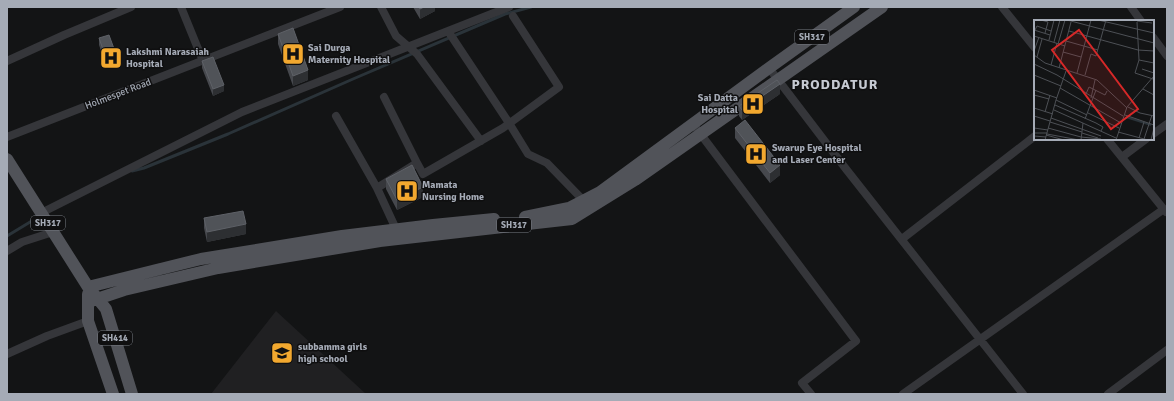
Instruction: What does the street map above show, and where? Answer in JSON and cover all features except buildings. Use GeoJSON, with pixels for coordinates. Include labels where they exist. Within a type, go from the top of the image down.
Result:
{"type":"FeatureCollection","features":[{"type":"Feature","properties":{"kind":"main road","name":"SH317"},"geometry":{"type":"LineString","coordinates":[[7,159],[88,287],[201,258],[396,229],[526,216],[569,208],[600,192],[854,7]]}},
{"type":"Feature","properties":{"kind":"main road","name":"SH317"},"geometry":{"type":"LineString","coordinates":[[93,300],[124,290],[218,268],[380,241],[572,219],[635,180],[882,7]]}},
{"type":"Feature","properties":{"kind":"main road","name":"SH414"},"geometry":{"type":"LineString","coordinates":[[88,287],[93,300],[88,321],[113,394]]}},
{"type":"Feature","properties":{"kind":"main road","name":"SH414"},"geometry":{"type":"LineString","coordinates":[[93,300],[106,308],[132,394]]}},
{"type":"Feature","properties":{"kind":"street"},"geometry":{"type":"LineString","coordinates":[[7,61],[120,9],[131,7]]}},
{"type":"Feature","properties":{"kind":"street"},"geometry":{"type":"LineString","coordinates":[[181,7],[203,61]]}},
{"type":"Feature","properties":{"kind":"street","name":"Holmespet Road"},"geometry":{"type":"LineString","coordinates":[[7,137],[340,7]]}},
{"type":"Feature","properties":{"kind":"street"},"geometry":{"type":"LineString","coordinates":[[381,7],[396,36],[417,54],[481,141]]}},
{"type":"Feature","properties":{"kind":"street"},"geometry":{"type":"LineString","coordinates":[[47,210],[242,112],[509,7]]}},
{"type":"Feature","properties":{"kind":"street"},"geometry":{"type":"LineString","coordinates":[[1002,7],[1034,47]]}},
{"type":"Feature","properties":{"kind":"street"},"geometry":{"type":"LineString","coordinates":[[1130,7],[1140,20]]}},
{"type":"Feature","properties":{"kind":"street"},"geometry":{"type":"LineString","coordinates":[[384,97],[423,174],[481,141],[559,87],[513,16]]}},
{"type":"Feature","properties":{"kind":"street"},"geometry":{"type":"LineString","coordinates":[[448,31],[528,154],[547,163],[583,200]]}},
{"type":"Feature","properties":{"kind":"street"},"geometry":{"type":"LineString","coordinates":[[1154,38],[1167,56]]}},
{"type":"Feature","properties":{"kind":"street"},"geometry":{"type":"LineString","coordinates":[[769,68],[1023,394]]}},
{"type":"Feature","properties":{"kind":"street"},"geometry":{"type":"LineString","coordinates":[[336,116],[377,188],[396,229]]}},
{"type":"Feature","properties":{"kind":"street"},"geometry":{"type":"LineString","coordinates":[[693,124],[856,341],[802,383],[811,394]]}},
{"type":"Feature","properties":{"kind":"street"},"geometry":{"type":"LineString","coordinates":[[1154,133],[1167,124]]}},
{"type":"Feature","properties":{"kind":"street"},"geometry":{"type":"LineString","coordinates":[[902,239],[1034,137]]}},
{"type":"Feature","properties":{"kind":"street"},"geometry":{"type":"LineString","coordinates":[[902,394],[1165,211],[1108,140]]}},
{"type":"Feature","properties":{"kind":"street"},"geometry":{"type":"LineString","coordinates":[[1122,157],[1145,140]]}},
{"type":"Feature","properties":{"kind":"street"},"geometry":{"type":"LineString","coordinates":[[377,188],[417,163]]}},
{"type":"Feature","properties":{"kind":"street"},"geometry":{"type":"LineString","coordinates":[[7,251],[22,242],[53,232]]}},
{"type":"Feature","properties":{"kind":"street"},"geometry":{"type":"LineString","coordinates":[[7,354],[47,336],[88,321]]}},
{"type":"Feature","properties":{"kind":"street"},"geometry":{"type":"LineString","coordinates":[[1108,394],[1167,350]]}},
{"type":"Feature","properties":{"kind":"shaded area","name":"subbamma girls high school"},"geometry":{"type":"Polygon","coordinates":[[[276,311],[366,394],[211,394],[276,311]]]}},
{"type":"Feature","properties":{"kind":"waterway"},"geometry":{"type":"LineString","coordinates":[[132,171],[144,168],[228,134],[505,14],[531,7]]}},
{"type":"Feature","properties":{"kind":"waterway"},"geometry":{"type":"LineString","coordinates":[[7,236],[40,216]]}},
{"type":"Feature","properties":{"kind":"place","name":"Sai Durga Maternity Hospital"},"geometry":{"type":"Point","coordinates":[293,54]}},
{"type":"Feature","properties":{"kind":"place","name":"Lakshmi Narasaiah Hospital"},"geometry":{"type":"Point","coordinates":[111,58]}},
{"type":"Feature","properties":{"kind":"place","name":"Sai Datta Hospital"},"geometry":{"type":"Point","coordinates":[753,104]}},
{"type":"Feature","properties":{"kind":"place","name":"Swarup Eye Hospital and Laser Center"},"geometry":{"type":"Point","coordinates":[756,154]}},
{"type":"Feature","properties":{"kind":"place","name":"Mamata Nursing Home"},"geometry":{"type":"Point","coordinates":[407,191]}},
{"type":"Feature","properties":{"kind":"place","name":"subbamma girls high school"},"geometry":{"type":"Point","coordinates":[282,353]}},
{"type":"Feature","properties":{"kind":"district","name":"PRODDATUR"},"geometry":{"type":"Point","coordinates":[835,84]}}]}
